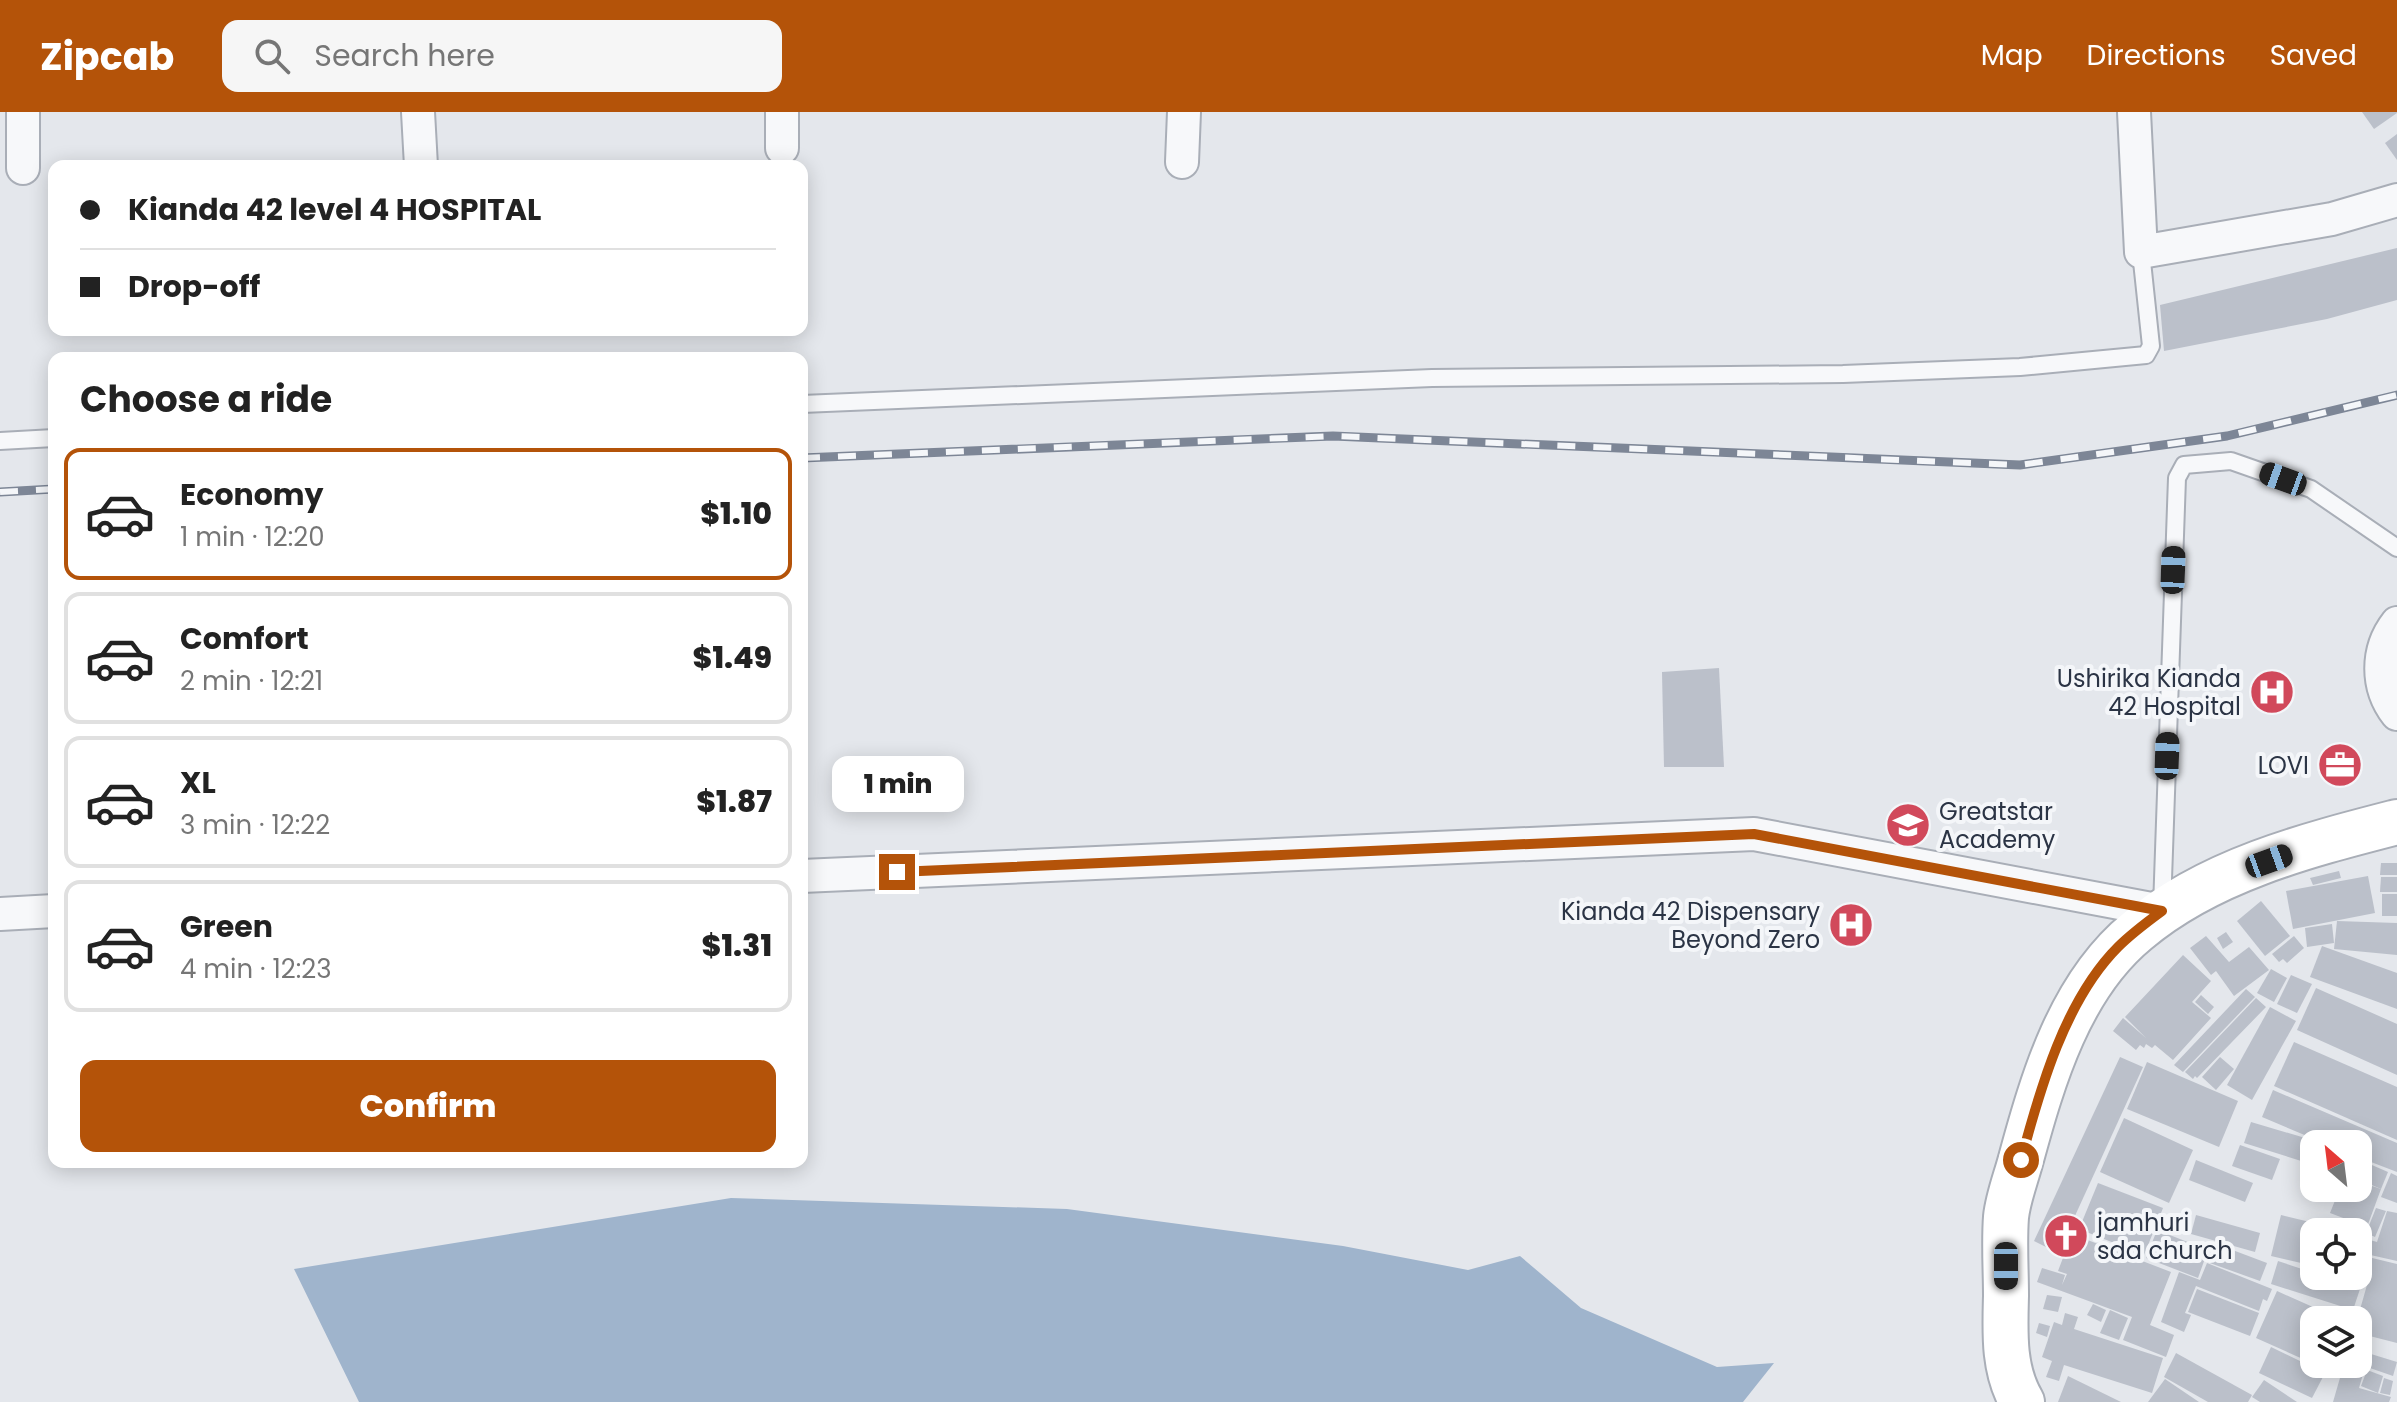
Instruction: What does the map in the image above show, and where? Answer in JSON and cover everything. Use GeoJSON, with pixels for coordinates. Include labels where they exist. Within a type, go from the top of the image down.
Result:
{"type":"FeatureCollection","features":[{"type":"Feature","properties":{"kind":"street"},"geometry":{"type":"LineString","coordinates":[[23,112],[23,168]]}},
{"type":"Feature","properties":{"kind":"street"},"geometry":{"type":"LineString","coordinates":[[418,112],[421,160]]}},
{"type":"Feature","properties":{"kind":"street"},"geometry":{"type":"LineString","coordinates":[[782,112],[782,148]]}},
{"type":"Feature","properties":{"kind":"street"},"geometry":{"type":"LineString","coordinates":[[1182,162],[1184,112]]}},
{"type":"Feature","properties":{"kind":"street"},"geometry":{"type":"LineString","coordinates":[[2134,112],[2141,252],[2332,219],[2397,200]]}},
{"type":"Feature","properties":{"kind":"street"},"geometry":{"type":"LineString","coordinates":[[2397,623],[2385,637],[2380,676],[2397,714]]}},
{"type":"Feature","properties":{"kind":"street"},"geometry":{"type":"LineString","coordinates":[[2022,1402],[2014,1388],[2005,1343],[2006,1215],[2035,1105],[2074,1010],[2098,971],[2117,948],[2162,911],[2215,881],[2296,851],[2397,822]]}},
{"type":"Feature","properties":{"kind":"street"},"geometry":{"type":"LineString","coordinates":[[808,876],[1754,834],[2162,911]]}},
{"type":"Feature","properties":{"kind":"street"},"geometry":{"type":"LineString","coordinates":[[0,914],[48,911]]}},
{"type":"Feature","properties":{"kind":"lane"},"geometry":{"type":"LineString","coordinates":[[808,404],[1432,378],[1843,374],[2020,367],[2146,355],[2151,346],[2141,252]]}},
{"type":"Feature","properties":{"kind":"lane"},"geometry":{"type":"LineString","coordinates":[[0,441],[48,438]]}},
{"type":"Feature","properties":{"kind":"lane"},"geometry":{"type":"LineString","coordinates":[[2162,911],[2177,478],[2184,465],[2231,461],[2311,489],[2397,548]]}},
{"type":"Feature","properties":{"kind":"water"},"geometry":{"type":"Polygon","coordinates":[[[731,1198],[1067,1209],[1343,1246],[1468,1270],[1520,1256],[1581,1308],[1717,1367],[1774,1363],[1743,1402],[359,1402],[294,1269],[731,1198]]]}},
{"type":"Feature","properties":{"kind":"building"},"geometry":{"type":"Polygon","coordinates":[[[2362,112],[2397,112],[2397,113],[2374,129],[2362,112]]]}},
{"type":"Feature","properties":{"kind":"building"},"geometry":{"type":"Polygon","coordinates":[[[2397,134],[2397,160],[2385,143],[2397,134]]]}},
{"type":"Feature","properties":{"kind":"building"},"geometry":{"type":"Polygon","coordinates":[[[2397,248],[2397,300],[2327,319],[2164,351],[2160,305],[2397,248]]]}},
{"type":"Feature","properties":{"kind":"building"},"geometry":{"type":"Polygon","coordinates":[[[1719,668],[1724,767],[1664,767],[1662,672],[1719,668]]]}},
{"type":"Feature","properties":{"kind":"building"},"geometry":{"type":"Polygon","coordinates":[[[2381,863],[2397,863],[2397,875],[2380,875],[2381,863]]]}},
{"type":"Feature","properties":{"kind":"building"},"geometry":{"type":"Polygon","coordinates":[[[2339,871],[2341,878],[2313,885],[2310,878],[2339,871]]]}},
{"type":"Feature","properties":{"kind":"building"},"geometry":{"type":"Polygon","coordinates":[[[2368,876],[2375,913],[2293,929],[2286,891],[2368,876]]]}},
{"type":"Feature","properties":{"kind":"building"},"geometry":{"type":"Polygon","coordinates":[[[2381,877],[2397,877],[2397,892],[2380,892],[2381,877]]]}},
{"type":"Feature","properties":{"kind":"building"},"geometry":{"type":"Polygon","coordinates":[[[2382,894],[2397,894],[2397,916],[2382,916],[2382,894]]]}},
{"type":"Feature","properties":{"kind":"building"},"geometry":{"type":"Polygon","coordinates":[[[2261,901],[2290,936],[2265,956],[2237,921],[2261,901]]]}},
{"type":"Feature","properties":{"kind":"building"},"geometry":{"type":"Polygon","coordinates":[[[2337,921],[2397,923],[2397,955],[2334,949],[2337,921]]]}},
{"type":"Feature","properties":{"kind":"building"},"geometry":{"type":"Polygon","coordinates":[[[2332,924],[2334,943],[2307,947],[2305,928],[2332,924]]]}},
{"type":"Feature","properties":{"kind":"building"},"geometry":{"type":"Polygon","coordinates":[[[2226,932],[2233,942],[2223,949],[2217,938],[2226,932]]]}},
{"type":"Feature","properties":{"kind":"building"},"geometry":{"type":"Polygon","coordinates":[[[2206,936],[2229,962],[2249,947],[2269,970],[2234,996],[2216,971],[2211,975],[2190,948],[2206,936]]]}},
{"type":"Feature","properties":{"kind":"building"},"geometry":{"type":"Polygon","coordinates":[[[2294,936],[2304,948],[2287,963],[2283,959],[2279,962],[2272,954],[2294,936]]]}},
{"type":"Feature","properties":{"kind":"building"},"geometry":{"type":"Polygon","coordinates":[[[2322,946],[2397,973],[2397,1009],[2310,977],[2322,946]]]}},
{"type":"Feature","properties":{"kind":"building"},"geometry":{"type":"Polygon","coordinates":[[[2183,955],[2211,981],[2192,1002],[2211,1018],[2173,1060],[2155,1045],[2152,1048],[2146,1044],[2144,1048],[2140,1045],[2136,1050],[2113,1031],[2123,1018],[2146,1038],[2125,1017],[2183,955]]]}},
{"type":"Feature","properties":{"kind":"building"},"geometry":{"type":"Polygon","coordinates":[[[2271,969],[2287,978],[2274,1002],[2257,993],[2271,969]]]}},
{"type":"Feature","properties":{"kind":"building"},"geometry":{"type":"Polygon","coordinates":[[[2291,975],[2312,984],[2297,1013],[2277,1004],[2291,975]]]}},
{"type":"Feature","properties":{"kind":"building"},"geometry":{"type":"Polygon","coordinates":[[[2316,988],[2397,1024],[2397,1075],[2297,1030],[2316,988]]]}},
{"type":"Feature","properties":{"kind":"building"},"geometry":{"type":"Polygon","coordinates":[[[2246,989],[2255,997],[2183,1072],[2174,1065],[2246,989]]]}},
{"type":"Feature","properties":{"kind":"building"},"geometry":{"type":"Polygon","coordinates":[[[2201,995],[2214,1007],[2208,1014],[2195,1002],[2201,995]]]}},
{"type":"Feature","properties":{"kind":"building"},"geometry":{"type":"Polygon","coordinates":[[[2256,998],[2266,1007],[2193,1079],[2185,1072],[2256,998]]]}},
{"type":"Feature","properties":{"kind":"building"},"geometry":{"type":"Polygon","coordinates":[[[2270,1007],[2296,1021],[2252,1100],[2227,1085],[2270,1007]]]}},
{"type":"Feature","properties":{"kind":"building"},"geometry":{"type":"Polygon","coordinates":[[[2294,1042],[2397,1087],[2397,1140],[2274,1086],[2294,1042]]]}},
{"type":"Feature","properties":{"kind":"building"},"geometry":{"type":"Polygon","coordinates":[[[2120,1057],[2143,1067],[2058,1253],[2034,1241],[2120,1057]]]}},
{"type":"Feature","properties":{"kind":"building"},"geometry":{"type":"Polygon","coordinates":[[[2220,1057],[2234,1069],[2216,1090],[2202,1077],[2220,1057]]]}},
{"type":"Feature","properties":{"kind":"building"},"geometry":{"type":"Polygon","coordinates":[[[2147,1062],[2238,1101],[2219,1147],[2127,1109],[2147,1062]]]}},
{"type":"Feature","properties":{"kind":"building"},"geometry":{"type":"Polygon","coordinates":[[[2273,1090],[2367,1130],[2300,1130],[2300,1133],[2262,1117],[2273,1090]]]}},
{"type":"Feature","properties":{"kind":"building"},"geometry":{"type":"Polygon","coordinates":[[[2124,1118],[2193,1150],[2169,1203],[2100,1172],[2124,1118]]]}},
{"type":"Feature","properties":{"kind":"building"},"geometry":{"type":"Polygon","coordinates":[[[2251,1122],[2300,1136],[2300,1161],[2244,1143],[2251,1122]]]}},
{"type":"Feature","properties":{"kind":"building"},"geometry":{"type":"Polygon","coordinates":[[[2372,1132],[2397,1143],[2397,1172],[2372,1162],[2372,1132]]]}},
{"type":"Feature","properties":{"kind":"building"},"geometry":{"type":"Polygon","coordinates":[[[2240,1145],[2280,1159],[2272,1180],[2232,1166],[2240,1145]]]}},
{"type":"Feature","properties":{"kind":"building"},"geometry":{"type":"Polygon","coordinates":[[[2196,1160],[2253,1183],[2245,1202],[2189,1180],[2196,1160]]]}},
{"type":"Feature","properties":{"kind":"building"},"geometry":{"type":"Polygon","coordinates":[[[2372,1165],[2388,1172],[2381,1189],[2372,1185],[2372,1165]]]}},
{"type":"Feature","properties":{"kind":"building"},"geometry":{"type":"Polygon","coordinates":[[[2391,1173],[2397,1176],[2397,1203],[2381,1197],[2391,1173]]]}},
{"type":"Feature","properties":{"kind":"building"},"geometry":{"type":"Polygon","coordinates":[[[2098,1183],[2163,1208],[2144,1255],[2079,1229],[2098,1183]]]}},
{"type":"Feature","properties":{"kind":"building"},"geometry":{"type":"Polygon","coordinates":[[[2372,1186],[2381,1189],[2370,1218],[2343,1218],[2330,1213],[2334,1202],[2372,1202],[2372,1186]]]}},
{"type":"Feature","properties":{"kind":"building"},"geometry":{"type":"Polygon","coordinates":[[[2376,1208],[2386,1211],[2375,1237],[2372,1236],[2372,1218],[2376,1208]]]}},
{"type":"Feature","properties":{"kind":"building"},"geometry":{"type":"Polygon","coordinates":[[[2387,1211],[2397,1213],[2397,1261],[2372,1255],[2372,1241],[2377,1242],[2387,1211]]]}},
{"type":"Feature","properties":{"kind":"building"},"geometry":{"type":"Polygon","coordinates":[[[2196,1215],[2260,1233],[2255,1252],[2191,1234],[2196,1215]]]}},
{"type":"Feature","properties":{"kind":"building"},"geometry":{"type":"Polygon","coordinates":[[[2281,1215],[2300,1220],[2300,1263],[2271,1256],[2281,1215]]]}},
{"type":"Feature","properties":{"kind":"building"},"geometry":{"type":"Polygon","coordinates":[[[2157,1230],[2208,1250],[2198,1278],[2146,1258],[2157,1230]]]}},
{"type":"Feature","properties":{"kind":"building"},"geometry":{"type":"Polygon","coordinates":[[[2072,1234],[2171,1272],[2150,1325],[2174,1335],[2166,1357],[2123,1340],[2132,1317],[2037,1282],[2042,1268],[2065,1275],[2062,1285],[2067,1274],[2058,1271],[2072,1234]]]}},
{"type":"Feature","properties":{"kind":"building"},"geometry":{"type":"Polygon","coordinates":[[[2214,1243],[2267,1263],[2260,1281],[2207,1262],[2214,1243]]]}},
{"type":"Feature","properties":{"kind":"building"},"geometry":{"type":"Polygon","coordinates":[[[2372,1258],[2397,1264],[2397,1343],[2372,1337],[2372,1306],[2361,1306],[2366,1290],[2372,1290],[2372,1258]]]}},
{"type":"Feature","properties":{"kind":"building"},"geometry":{"type":"Polygon","coordinates":[[[2278,1261],[2300,1268],[2300,1290],[2360,1290],[2354,1306],[2340,1306],[2271,1284],[2278,1261]]]}},
{"type":"Feature","properties":{"kind":"building"},"geometry":{"type":"Polygon","coordinates":[[[2207,1263],[2272,1289],[2267,1301],[2263,1299],[2259,1311],[2196,1286],[2185,1313],[2191,1315],[2184,1332],[2161,1322],[2179,1272],[2200,1280],[2207,1263]]]}},
{"type":"Feature","properties":{"kind":"building"},"geometry":{"type":"Polygon","coordinates":[[[2197,1289],[2259,1313],[2250,1336],[2188,1312],[2197,1289]]]}},
{"type":"Feature","properties":{"kind":"building"},"geometry":{"type":"Polygon","coordinates":[[[2277,1291],[2311,1306],[2300,1306],[2300,1358],[2256,1338],[2277,1291]]]}},
{"type":"Feature","properties":{"kind":"building"},"geometry":{"type":"Polygon","coordinates":[[[2047,1295],[2062,1297],[2058,1312],[2043,1309],[2047,1295]]]}},
{"type":"Feature","properties":{"kind":"building"},"geometry":{"type":"Polygon","coordinates":[[[2093,1304],[2106,1310],[2101,1322],[2087,1315],[2093,1304]]]}},
{"type":"Feature","properties":{"kind":"building"},"geometry":{"type":"Polygon","coordinates":[[[2110,1310],[2128,1318],[2119,1340],[2100,1333],[2110,1310]]]}},
{"type":"Feature","properties":{"kind":"building"},"geometry":{"type":"Polygon","coordinates":[[[2065,1313],[2078,1317],[2074,1329],[2163,1358],[2152,1393],[2064,1365],[2059,1381],[2046,1377],[2052,1361],[2042,1357],[2054,1322],[2062,1325],[2065,1313]]]}},
{"type":"Feature","properties":{"kind":"building"},"geometry":{"type":"Polygon","coordinates":[[[2039,1323],[2050,1326],[2047,1337],[2036,1333],[2039,1323]]]}},
{"type":"Feature","properties":{"kind":"building"},"geometry":{"type":"Polygon","coordinates":[[[2271,1347],[2300,1361],[2300,1378],[2322,1378],[2312,1398],[2259,1373],[2271,1347]]]}},
{"type":"Feature","properties":{"kind":"building"},"geometry":{"type":"Polygon","coordinates":[[[2176,1353],[2252,1395],[2248,1402],[2208,1402],[2164,1377],[2176,1353]]]}},
{"type":"Feature","properties":{"kind":"building"},"geometry":{"type":"Polygon","coordinates":[[[2372,1354],[2397,1362],[2393,1376],[2372,1369],[2372,1354]]]}},
{"type":"Feature","properties":{"kind":"building"},"geometry":{"type":"Polygon","coordinates":[[[2372,1372],[2383,1376],[2378,1393],[2361,1386],[2364,1378],[2372,1378],[2372,1372]]]}},
{"type":"Feature","properties":{"kind":"building"},"geometry":{"type":"Polygon","coordinates":[[[2068,1376],[2121,1402],[2058,1402],[2068,1376]]]}},
{"type":"Feature","properties":{"kind":"building"},"geometry":{"type":"Polygon","coordinates":[[[2340,1378],[2362,1378],[2359,1388],[2391,1397],[2389,1402],[2333,1402],[2340,1378]]]}},
{"type":"Feature","properties":{"kind":"building"},"geometry":{"type":"Polygon","coordinates":[[[2384,1378],[2393,1381],[2390,1395],[2380,1393],[2384,1378]]]}},
{"type":"Feature","properties":{"kind":"building"},"geometry":{"type":"Polygon","coordinates":[[[2165,1379],[2199,1402],[2148,1402],[2165,1379]]]}},
{"type":"Feature","properties":{"kind":"building"},"geometry":{"type":"Polygon","coordinates":[[[2264,1380],[2297,1402],[2260,1402],[2252,1397],[2264,1380]]]}},
{"type":"Feature","properties":{"kind":"railway"},"geometry":{"type":"LineString","coordinates":[[808,458],[1333,436],[2020,465],[2227,436],[2397,395]]}},
{"type":"Feature","properties":{"kind":"railway"},"geometry":{"type":"LineString","coordinates":[[0,492],[48,489]]}},
{"type":"Feature","properties":{"kind":"place","name":"Ushirika Kianda 42 Hospital"},"geometry":{"type":"Point","coordinates":[2272,692]}},
{"type":"Feature","properties":{"kind":"place","name":"LOVI"},"geometry":{"type":"Point","coordinates":[2340,765]}},
{"type":"Feature","properties":{"kind":"place","name":"Greatstar Academy"},"geometry":{"type":"Point","coordinates":[1908,825]}},
{"type":"Feature","properties":{"kind":"place","name":"Kianda 42 Dispensary Beyond Zero"},"geometry":{"type":"Point","coordinates":[1851,925]}},
{"type":"Feature","properties":{"kind":"place","name":"jamhuri sda church"},"geometry":{"type":"Point","coordinates":[2066,1236]}},
{"type":"Feature","properties":{"kind":"route"},"geometry":{"type":"LineString","coordinates":[[897,872],[1754,834],[2162,911],[2117,948],[2098,971],[2074,1010],[2035,1105],[2021,1160]]}}]}
